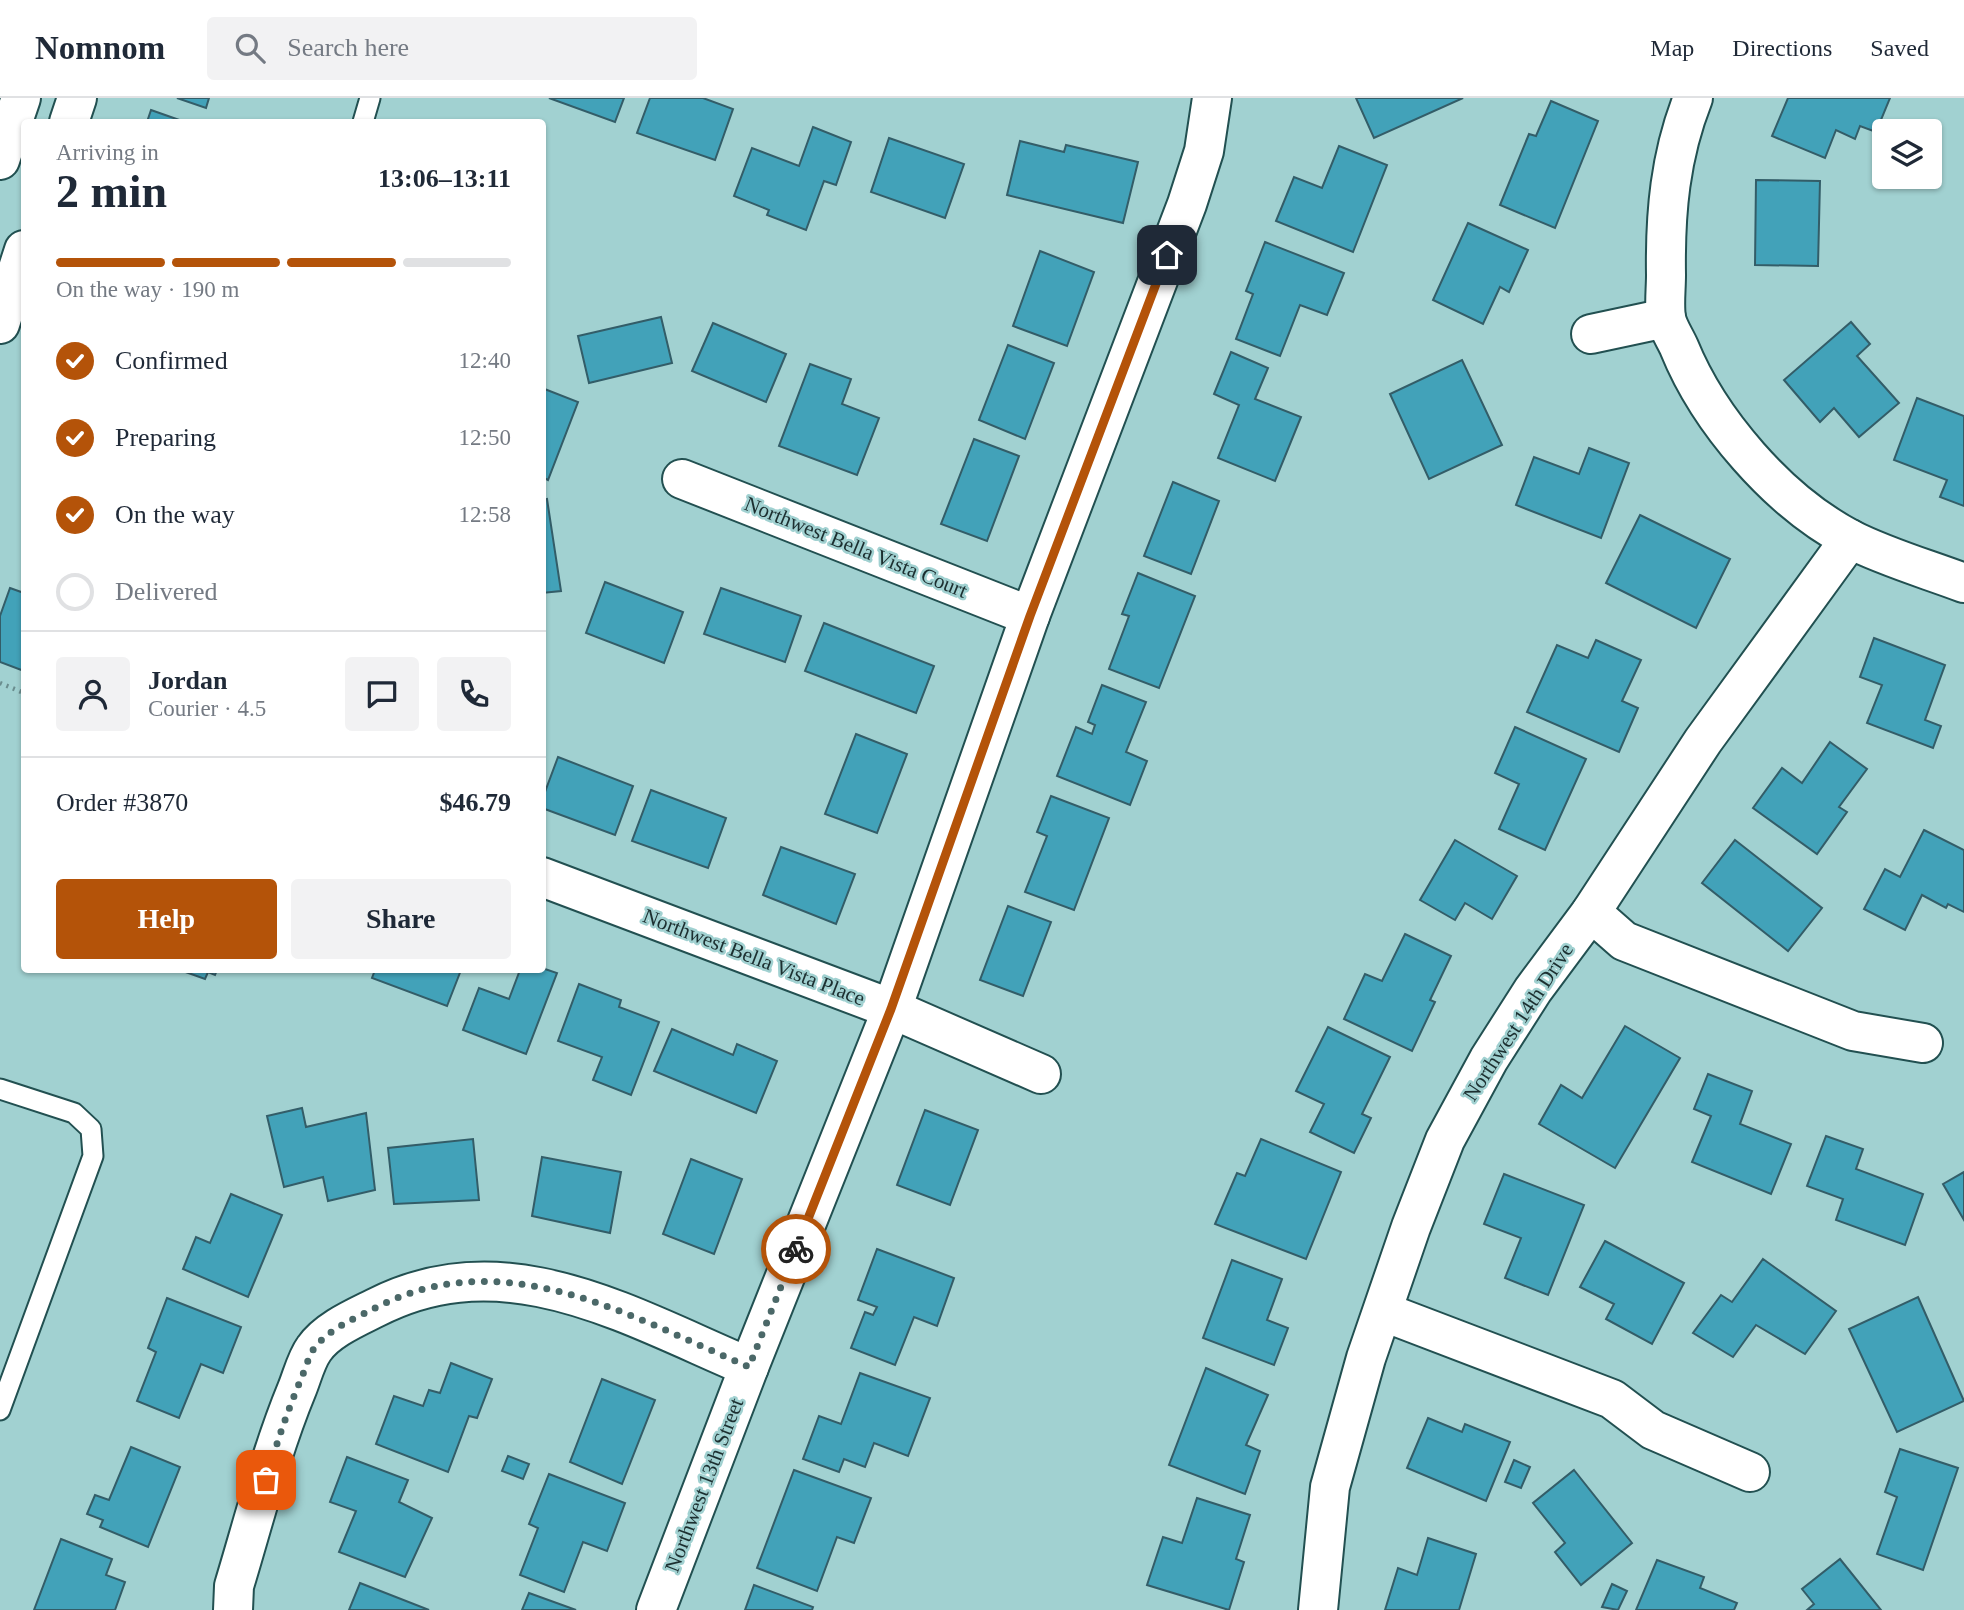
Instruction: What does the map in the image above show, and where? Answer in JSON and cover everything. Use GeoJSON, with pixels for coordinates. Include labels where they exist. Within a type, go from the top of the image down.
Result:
{"type":"FeatureCollection","features":[{"type":"Feature","properties":{"kind":"street"},"geometry":{"type":"LineString","coordinates":[[0,160],[22,98]]}},
{"type":"Feature","properties":{"kind":"street"},"geometry":{"type":"LineString","coordinates":[[70,119],[77,98]]}},
{"type":"Feature","properties":{"kind":"street","name":"Northwest 13th Street"},"geometry":{"type":"LineString","coordinates":[[656,1610],[891,1009],[1030,616],[1187,204],[1204,151],[1212,98]]}},
{"type":"Feature","properties":{"kind":"street"},"geometry":{"type":"LineString","coordinates":[[1693,98],[1671,170],[1665,213],[1666,318],[1684,361],[1707,403],[1736,442],[1770,478],[1808,510],[1850,539],[1964,583]]}},
{"type":"Feature","properties":{"kind":"street"},"geometry":{"type":"LineString","coordinates":[[0,324],[21,259]]}},
{"type":"Feature","properties":{"kind":"street"},"geometry":{"type":"LineString","coordinates":[[1591,334],[1666,318]]}},
{"type":"Feature","properties":{"kind":"street","name":"Northwest Bella Vista Court"},"geometry":{"type":"LineString","coordinates":[[682,479],[1030,616]]}},
{"type":"Feature","properties":{"kind":"street","name":"Northwest 14th Drive"},"geometry":{"type":"LineString","coordinates":[[1318,1610],[1330,1487],[1366,1357],[1384,1312],[1411,1227],[1445,1140],[1489,1059],[1533,990],[1591,912],[1703,741],[1850,539]]}},
{"type":"Feature","properties":{"kind":"street","name":"Northwest Bella Vista Place"},"geometry":{"type":"LineString","coordinates":[[546,879],[891,1009],[1041,1074]]}},
{"type":"Feature","properties":{"kind":"street"},"geometry":{"type":"LineString","coordinates":[[1591,912],[1624,941],[1738,986],[1853,1031],[1923,1043]]}},
{"type":"Feature","properties":{"kind":"street"},"geometry":{"type":"LineString","coordinates":[[233,1610],[234,1586],[282,1426],[314,1349],[345,1323],[394,1298],[444,1283],[527,1283],[582,1296],[749,1367]]}},
{"type":"Feature","properties":{"kind":"street"},"geometry":{"type":"LineString","coordinates":[[1384,1312],[1612,1399],[1653,1430],[1751,1472]]}},
{"type":"Feature","properties":{"kind":"lane"},"geometry":{"type":"LineString","coordinates":[[364,119],[370,98]]}},
{"type":"Feature","properties":{"kind":"lane"},"geometry":{"type":"LineString","coordinates":[[0,1089],[74,1113],[91,1129],[93,1156],[0,1410]]}},
{"type":"Feature","properties":{"kind":"path"},"geometry":{"type":"LineString","coordinates":[[0,684],[21,692]]}},
{"type":"Feature","properties":{"kind":"building"},"geometry":{"type":"Polygon","coordinates":[[[177,98],[209,98],[206,108],[177,98]]]}},
{"type":"Feature","properties":{"kind":"building"},"geometry":{"type":"Polygon","coordinates":[[[549,98],[624,98],[615,122],[549,98]]]}},
{"type":"Feature","properties":{"kind":"building"},"geometry":{"type":"Polygon","coordinates":[[[650,98],[703,98],[733,109],[715,160],[637,133],[650,98]]]}},
{"type":"Feature","properties":{"kind":"building"},"geometry":{"type":"Polygon","coordinates":[[[1356,98],[1463,98],[1374,138],[1356,98]]]}},
{"type":"Feature","properties":{"kind":"building"},"geometry":{"type":"Polygon","coordinates":[[[1788,98],[1890,98],[1881,119],[1872,119],[1872,130],[1860,126],[1855,139],[1836,130],[1825,158],[1772,136],[1788,98]]]}},
{"type":"Feature","properties":{"kind":"building"},"geometry":{"type":"Polygon","coordinates":[[[1551,101],[1598,121],[1555,228],[1500,205],[1529,134],[1536,136],[1551,101]]]}},
{"type":"Feature","properties":{"kind":"building"},"geometry":{"type":"Polygon","coordinates":[[[151,110],[176,119],[148,119],[151,110]]]}},
{"type":"Feature","properties":{"kind":"building"},"geometry":{"type":"Polygon","coordinates":[[[813,127],[851,142],[836,185],[824,181],[806,230],[767,215],[769,210],[734,196],[752,148],[799,166],[813,127]]]}},
{"type":"Feature","properties":{"kind":"building"},"geometry":{"type":"Polygon","coordinates":[[[889,138],[964,164],[945,218],[871,192],[889,138]]]}},
{"type":"Feature","properties":{"kind":"building"},"geometry":{"type":"Polygon","coordinates":[[[1020,141],[1064,152],[1066,145],[1138,162],[1123,223],[1007,195],[1020,141]]]}},
{"type":"Feature","properties":{"kind":"building"},"geometry":{"type":"Polygon","coordinates":[[[1339,146],[1387,165],[1353,252],[1276,221],[1294,177],[1322,188],[1339,146]]]}},
{"type":"Feature","properties":{"kind":"building"},"geometry":{"type":"Polygon","coordinates":[[[1756,180],[1820,181],[1818,266],[1755,265],[1756,180]]]}},
{"type":"Feature","properties":{"kind":"building"},"geometry":{"type":"Polygon","coordinates":[[[1468,223],[1528,250],[1509,292],[1500,287],[1483,324],[1433,300],[1468,223]]]}},
{"type":"Feature","properties":{"kind":"building"},"geometry":{"type":"Polygon","coordinates":[[[1265,242],[1344,273],[1327,315],[1300,305],[1280,356],[1236,339],[1253,294],[1246,291],[1265,242]]]}},
{"type":"Feature","properties":{"kind":"building"},"geometry":{"type":"Polygon","coordinates":[[[1040,251],[1094,272],[1067,346],[1013,326],[1040,251]]]}},
{"type":"Feature","properties":{"kind":"building"},"geometry":{"type":"Polygon","coordinates":[[[661,317],[672,363],[589,383],[578,336],[661,317]]]}},
{"type":"Feature","properties":{"kind":"building"},"geometry":{"type":"Polygon","coordinates":[[[1851,322],[1870,344],[1857,356],[1899,403],[1859,437],[1834,408],[1820,422],[1784,380],[1851,322]]]}},
{"type":"Feature","properties":{"kind":"building"},"geometry":{"type":"Polygon","coordinates":[[[713,323],[786,354],[766,402],[692,371],[713,323]]]}},
{"type":"Feature","properties":{"kind":"building"},"geometry":{"type":"Polygon","coordinates":[[[1008,345],[1054,363],[1025,439],[979,420],[1008,345]]]}},
{"type":"Feature","properties":{"kind":"building"},"geometry":{"type":"Polygon","coordinates":[[[1231,352],[1268,368],[1255,399],[1301,417],[1275,481],[1218,458],[1239,405],[1214,394],[1231,352]]]}},
{"type":"Feature","properties":{"kind":"building"},"geometry":{"type":"Polygon","coordinates":[[[1462,360],[1502,445],[1429,479],[1390,394],[1462,360]]]}},
{"type":"Feature","properties":{"kind":"building"},"geometry":{"type":"Polygon","coordinates":[[[810,364],[851,379],[842,404],[879,418],[857,475],[779,446],[810,364]]]}},
{"type":"Feature","properties":{"kind":"building"},"geometry":{"type":"Polygon","coordinates":[[[546,390],[578,402],[548,480],[546,479],[546,390]]]}},
{"type":"Feature","properties":{"kind":"building"},"geometry":{"type":"Polygon","coordinates":[[[1917,398],[1964,416],[1964,506],[1940,497],[1947,480],[1894,460],[1917,398]]]}},
{"type":"Feature","properties":{"kind":"building"},"geometry":{"type":"Polygon","coordinates":[[[974,439],[1019,456],[987,541],[941,524],[974,439]]]}},
{"type":"Feature","properties":{"kind":"building"},"geometry":{"type":"Polygon","coordinates":[[[1589,448],[1629,463],[1601,538],[1516,505],[1534,457],[1579,474],[1589,448]]]}},
{"type":"Feature","properties":{"kind":"building"},"geometry":{"type":"Polygon","coordinates":[[[1173,482],[1219,501],[1191,574],[1144,556],[1173,482]]]}},
{"type":"Feature","properties":{"kind":"building"},"geometry":{"type":"Polygon","coordinates":[[[546,499],[561,591],[546,593],[546,499]]]}},
{"type":"Feature","properties":{"kind":"building"},"geometry":{"type":"Polygon","coordinates":[[[1640,515],[1730,559],[1696,628],[1606,583],[1640,515]]]}},
{"type":"Feature","properties":{"kind":"building"},"geometry":{"type":"Polygon","coordinates":[[[1138,573],[1195,596],[1159,688],[1109,669],[1129,616],[1122,614],[1138,573]]]}},
{"type":"Feature","properties":{"kind":"building"},"geometry":{"type":"Polygon","coordinates":[[[605,582],[683,612],[664,663],[586,633],[605,582]]]}},
{"type":"Feature","properties":{"kind":"building"},"geometry":{"type":"Polygon","coordinates":[[[10,588],[21,592],[21,670],[0,662],[0,616],[10,588]]]}},
{"type":"Feature","properties":{"kind":"building"},"geometry":{"type":"Polygon","coordinates":[[[721,588],[801,616],[785,662],[704,634],[721,588]]]}},
{"type":"Feature","properties":{"kind":"building"},"geometry":{"type":"Polygon","coordinates":[[[824,623],[934,666],[916,713],[805,671],[824,623]]]}},
{"type":"Feature","properties":{"kind":"building"},"geometry":{"type":"Polygon","coordinates":[[[1874,638],[1945,665],[1925,720],[1941,726],[1933,748],[1867,723],[1882,685],[1860,677],[1874,638]]]}},
{"type":"Feature","properties":{"kind":"building"},"geometry":{"type":"Polygon","coordinates":[[[1596,640],[1641,660],[1622,701],[1638,708],[1619,752],[1527,712],[1557,645],[1588,658],[1596,640]]]}},
{"type":"Feature","properties":{"kind":"building"},"geometry":{"type":"Polygon","coordinates":[[[1102,685],[1146,702],[1126,752],[1147,761],[1130,805],[1057,776],[1076,727],[1092,734],[1095,725],[1088,722],[1102,685]]]}},
{"type":"Feature","properties":{"kind":"building"},"geometry":{"type":"Polygon","coordinates":[[[1515,727],[1586,759],[1545,850],[1499,829],[1519,784],[1495,773],[1515,727]]]}},
{"type":"Feature","properties":{"kind":"building"},"geometry":{"type":"Polygon","coordinates":[[[856,734],[907,754],[877,833],[825,814],[856,734]]]}},
{"type":"Feature","properties":{"kind":"building"},"geometry":{"type":"Polygon","coordinates":[[[1830,742],[1867,769],[1839,807],[1847,812],[1817,854],[1753,808],[1782,768],[1802,783],[1830,742]]]}},
{"type":"Feature","properties":{"kind":"building"},"geometry":{"type":"Polygon","coordinates":[[[558,757],[633,786],[615,835],[546,809],[546,789],[558,757]]]}},
{"type":"Feature","properties":{"kind":"building"},"geometry":{"type":"Polygon","coordinates":[[[651,790],[726,818],[708,868],[632,841],[651,790]]]}},
{"type":"Feature","properties":{"kind":"building"},"geometry":{"type":"Polygon","coordinates":[[[1051,796],[1109,818],[1074,910],[1025,892],[1047,836],[1037,832],[1051,796]]]}},
{"type":"Feature","properties":{"kind":"building"},"geometry":{"type":"Polygon","coordinates":[[[1924,830],[1964,850],[1964,912],[1948,904],[1946,908],[1922,895],[1905,930],[1864,909],[1885,869],[1900,877],[1924,830]]]}},
{"type":"Feature","properties":{"kind":"building"},"geometry":{"type":"Polygon","coordinates":[[[1455,840],[1517,876],[1492,919],[1465,903],[1455,920],[1420,900],[1455,840]]]}},
{"type":"Feature","properties":{"kind":"building"},"geometry":{"type":"Polygon","coordinates":[[[1735,840],[1822,908],[1788,951],[1702,883],[1735,840]]]}},
{"type":"Feature","properties":{"kind":"building"},"geometry":{"type":"Polygon","coordinates":[[[781,847],[855,874],[836,924],[763,895],[781,847]]]}},
{"type":"Feature","properties":{"kind":"building"},"geometry":{"type":"Polygon","coordinates":[[[1008,906],[1051,922],[1023,996],[980,980],[1008,906]]]}},
{"type":"Feature","properties":{"kind":"building"},"geometry":{"type":"Polygon","coordinates":[[[1405,934],[1451,956],[1430,1000],[1435,1002],[1412,1051],[1344,1019],[1365,974],[1382,981],[1405,934]]]}},
{"type":"Feature","properties":{"kind":"building"},"geometry":{"type":"Polygon","coordinates":[[[546,969],[557,973],[526,1054],[463,1030],[479,988],[509,999],[519,973],[546,973],[546,969]]]}},
{"type":"Feature","properties":{"kind":"building"},"geometry":{"type":"Polygon","coordinates":[[[188,973],[208,973],[205,979],[188,973]]]}},
{"type":"Feature","properties":{"kind":"building"},"geometry":{"type":"Polygon","coordinates":[[[374,973],[460,973],[447,1006],[372,978],[374,973]]]}},
{"type":"Feature","properties":{"kind":"building"},"geometry":{"type":"Polygon","coordinates":[[[579,984],[621,1000],[619,1007],[659,1022],[631,1095],[593,1080],[602,1057],[558,1041],[579,984]]]}},
{"type":"Feature","properties":{"kind":"building"},"geometry":{"type":"Polygon","coordinates":[[[1625,1026],[1680,1058],[1615,1168],[1539,1124],[1561,1085],[1582,1098],[1625,1026]]]}},
{"type":"Feature","properties":{"kind":"building"},"geometry":{"type":"Polygon","coordinates":[[[1328,1027],[1390,1057],[1362,1114],[1371,1118],[1354,1153],[1310,1132],[1324,1104],[1296,1091],[1328,1027]]]}},
{"type":"Feature","properties":{"kind":"building"},"geometry":{"type":"Polygon","coordinates":[[[672,1029],[733,1055],[737,1044],[777,1061],[756,1113],[654,1071],[672,1029]]]}},
{"type":"Feature","properties":{"kind":"building"},"geometry":{"type":"Polygon","coordinates":[[[1708,1074],[1752,1091],[1740,1124],[1791,1144],[1771,1194],[1692,1162],[1711,1116],[1694,1109],[1708,1074]]]}},
{"type":"Feature","properties":{"kind":"building"},"geometry":{"type":"Polygon","coordinates":[[[302,1108],[306,1127],[366,1113],[375,1190],[328,1201],[323,1177],[284,1187],[267,1116],[302,1108]]]}},
{"type":"Feature","properties":{"kind":"building"},"geometry":{"type":"Polygon","coordinates":[[[925,1110],[978,1130],[950,1205],[897,1185],[925,1110]]]}},
{"type":"Feature","properties":{"kind":"building"},"geometry":{"type":"Polygon","coordinates":[[[1826,1136],[1863,1149],[1856,1169],[1923,1194],[1905,1245],[1836,1220],[1843,1199],[1807,1186],[1826,1136]]]}},
{"type":"Feature","properties":{"kind":"building"},"geometry":{"type":"Polygon","coordinates":[[[473,1139],[479,1200],[394,1204],[388,1148],[473,1139]]]}},
{"type":"Feature","properties":{"kind":"building"},"geometry":{"type":"Polygon","coordinates":[[[1261,1139],[1341,1172],[1306,1259],[1215,1224],[1237,1173],[1245,1176],[1261,1139]]]}},
{"type":"Feature","properties":{"kind":"building"},"geometry":{"type":"Polygon","coordinates":[[[542,1157],[621,1172],[610,1233],[532,1216],[542,1157]]]}},
{"type":"Feature","properties":{"kind":"building"},"geometry":{"type":"Polygon","coordinates":[[[691,1159],[742,1179],[714,1254],[663,1234],[691,1159]]]}},
{"type":"Feature","properties":{"kind":"building"},"geometry":{"type":"Polygon","coordinates":[[[1964,1172],[1964,1220],[1943,1184],[1964,1172]]]}},
{"type":"Feature","properties":{"kind":"building"},"geometry":{"type":"Polygon","coordinates":[[[1504,1174],[1584,1205],[1548,1295],[1505,1278],[1521,1238],[1484,1224],[1504,1174]]]}},
{"type":"Feature","properties":{"kind":"building"},"geometry":{"type":"Polygon","coordinates":[[[231,1194],[282,1215],[248,1297],[183,1269],[196,1237],[210,1243],[231,1194]]]}},
{"type":"Feature","properties":{"kind":"building"},"geometry":{"type":"Polygon","coordinates":[[[1605,1241],[1684,1283],[1652,1344],[1606,1319],[1614,1304],[1580,1287],[1605,1241]]]}},
{"type":"Feature","properties":{"kind":"building"},"geometry":{"type":"Polygon","coordinates":[[[877,1249],[954,1278],[937,1326],[914,1317],[895,1365],[851,1348],[865,1312],[873,1315],[877,1307],[858,1300],[877,1249]]]}},
{"type":"Feature","properties":{"kind":"building"},"geometry":{"type":"Polygon","coordinates":[[[1763,1259],[1836,1311],[1805,1354],[1756,1325],[1733,1357],[1693,1333],[1721,1295],[1732,1302],[1763,1259]]]}},
{"type":"Feature","properties":{"kind":"building"},"geometry":{"type":"Polygon","coordinates":[[[1232,1260],[1282,1279],[1267,1320],[1288,1328],[1274,1365],[1203,1338],[1232,1260]]]}},
{"type":"Feature","properties":{"kind":"building"},"geometry":{"type":"Polygon","coordinates":[[[1918,1297],[1964,1401],[1897,1432],[1849,1329],[1918,1297]]]}},
{"type":"Feature","properties":{"kind":"building"},"geometry":{"type":"Polygon","coordinates":[[[167,1298],[241,1327],[223,1373],[201,1364],[179,1418],[137,1401],[156,1352],[148,1348],[167,1298]]]}},
{"type":"Feature","properties":{"kind":"building"},"geometry":{"type":"Polygon","coordinates":[[[451,1363],[492,1379],[477,1418],[469,1416],[448,1472],[376,1444],[394,1396],[423,1406],[429,1390],[440,1393],[451,1363]]]}},
{"type":"Feature","properties":{"kind":"building"},"geometry":{"type":"Polygon","coordinates":[[[1206,1368],[1268,1395],[1246,1445],[1260,1451],[1245,1494],[1169,1465],[1206,1368]]]}},
{"type":"Feature","properties":{"kind":"building"},"geometry":{"type":"Polygon","coordinates":[[[860,1373],[930,1398],[908,1456],[874,1443],[865,1467],[844,1459],[839,1472],[803,1459],[819,1416],[841,1424],[860,1373]]]}},
{"type":"Feature","properties":{"kind":"building"},"geometry":{"type":"Polygon","coordinates":[[[602,1379],[655,1400],[622,1484],[570,1462],[602,1379]]]}},
{"type":"Feature","properties":{"kind":"building"},"geometry":{"type":"Polygon","coordinates":[[[1428,1418],[1462,1432],[1465,1424],[1510,1442],[1486,1501],[1407,1468],[1428,1418]]]}},
{"type":"Feature","properties":{"kind":"building"},"geometry":{"type":"Polygon","coordinates":[[[131,1447],[180,1467],[148,1547],[100,1527],[103,1520],[87,1514],[95,1495],[109,1500],[131,1447]]]}},
{"type":"Feature","properties":{"kind":"building"},"geometry":{"type":"Polygon","coordinates":[[[1900,1449],[1958,1468],[1923,1570],[1877,1554],[1897,1497],[1885,1492],[1900,1449]]]}},
{"type":"Feature","properties":{"kind":"building"},"geometry":{"type":"Polygon","coordinates":[[[508,1456],[529,1464],[523,1479],[502,1471],[508,1456]]]}},
{"type":"Feature","properties":{"kind":"building"},"geometry":{"type":"Polygon","coordinates":[[[347,1457],[408,1480],[399,1502],[432,1518],[405,1577],[339,1552],[356,1511],[330,1502],[347,1457]]]}},
{"type":"Feature","properties":{"kind":"building"},"geometry":{"type":"Polygon","coordinates":[[[1514,1460],[1530,1467],[1521,1488],[1505,1482],[1514,1460]]]}},
{"type":"Feature","properties":{"kind":"building"},"geometry":{"type":"Polygon","coordinates":[[[794,1470],[871,1498],[854,1543],[837,1537],[817,1591],[757,1568],[794,1470]]]}},
{"type":"Feature","properties":{"kind":"building"},"geometry":{"type":"Polygon","coordinates":[[[1574,1470],[1632,1543],[1581,1585],[1555,1552],[1565,1543],[1533,1503],[1574,1470]]]}},
{"type":"Feature","properties":{"kind":"building"},"geometry":{"type":"Polygon","coordinates":[[[549,1474],[625,1503],[607,1551],[583,1542],[564,1592],[520,1575],[538,1528],[529,1524],[549,1474]]]}},
{"type":"Feature","properties":{"kind":"building"},"geometry":{"type":"Polygon","coordinates":[[[1197,1498],[1250,1515],[1236,1559],[1244,1562],[1229,1610],[1147,1585],[1163,1537],[1182,1543],[1197,1498]]]}},
{"type":"Feature","properties":{"kind":"building"},"geometry":{"type":"Polygon","coordinates":[[[1428,1538],[1476,1554],[1459,1610],[1385,1610],[1398,1568],[1417,1575],[1428,1538]]]}},
{"type":"Feature","properties":{"kind":"building"},"geometry":{"type":"Polygon","coordinates":[[[61,1539],[112,1559],[106,1575],[125,1582],[115,1610],[34,1610],[61,1539]]]}},
{"type":"Feature","properties":{"kind":"building"},"geometry":{"type":"Polygon","coordinates":[[[1840,1559],[1881,1610],[1807,1610],[1814,1604],[1802,1589],[1840,1559]]]}},
{"type":"Feature","properties":{"kind":"building"},"geometry":{"type":"Polygon","coordinates":[[[1657,1560],[1704,1577],[1700,1588],[1737,1603],[1734,1610],[1636,1610],[1657,1560]]]}},
{"type":"Feature","properties":{"kind":"building"},"geometry":{"type":"Polygon","coordinates":[[[360,1583],[429,1610],[349,1610],[360,1583]]]}},
{"type":"Feature","properties":{"kind":"building"},"geometry":{"type":"Polygon","coordinates":[[[1612,1584],[1627,1591],[1618,1610],[1602,1607],[1612,1584]]]}},
{"type":"Feature","properties":{"kind":"building"},"geometry":{"type":"Polygon","coordinates":[[[754,1585],[813,1607],[812,1610],[745,1610],[754,1585]]]}},
{"type":"Feature","properties":{"kind":"building"},"geometry":{"type":"Polygon","coordinates":[[[529,1593],[576,1610],[522,1610],[529,1593]]]}},
{"type":"Feature","properties":{"kind":"way so far"},"geometry":{"type":"LineString","coordinates":[[266,1480],[282,1426],[314,1349],[345,1323],[394,1298],[444,1283],[527,1283],[582,1296],[749,1367],[796,1249]]}},
{"type":"Feature","properties":{"kind":"route"},"geometry":{"type":"LineString","coordinates":[[796,1249],[891,1009],[1030,616],[1167,255]]}}]}
